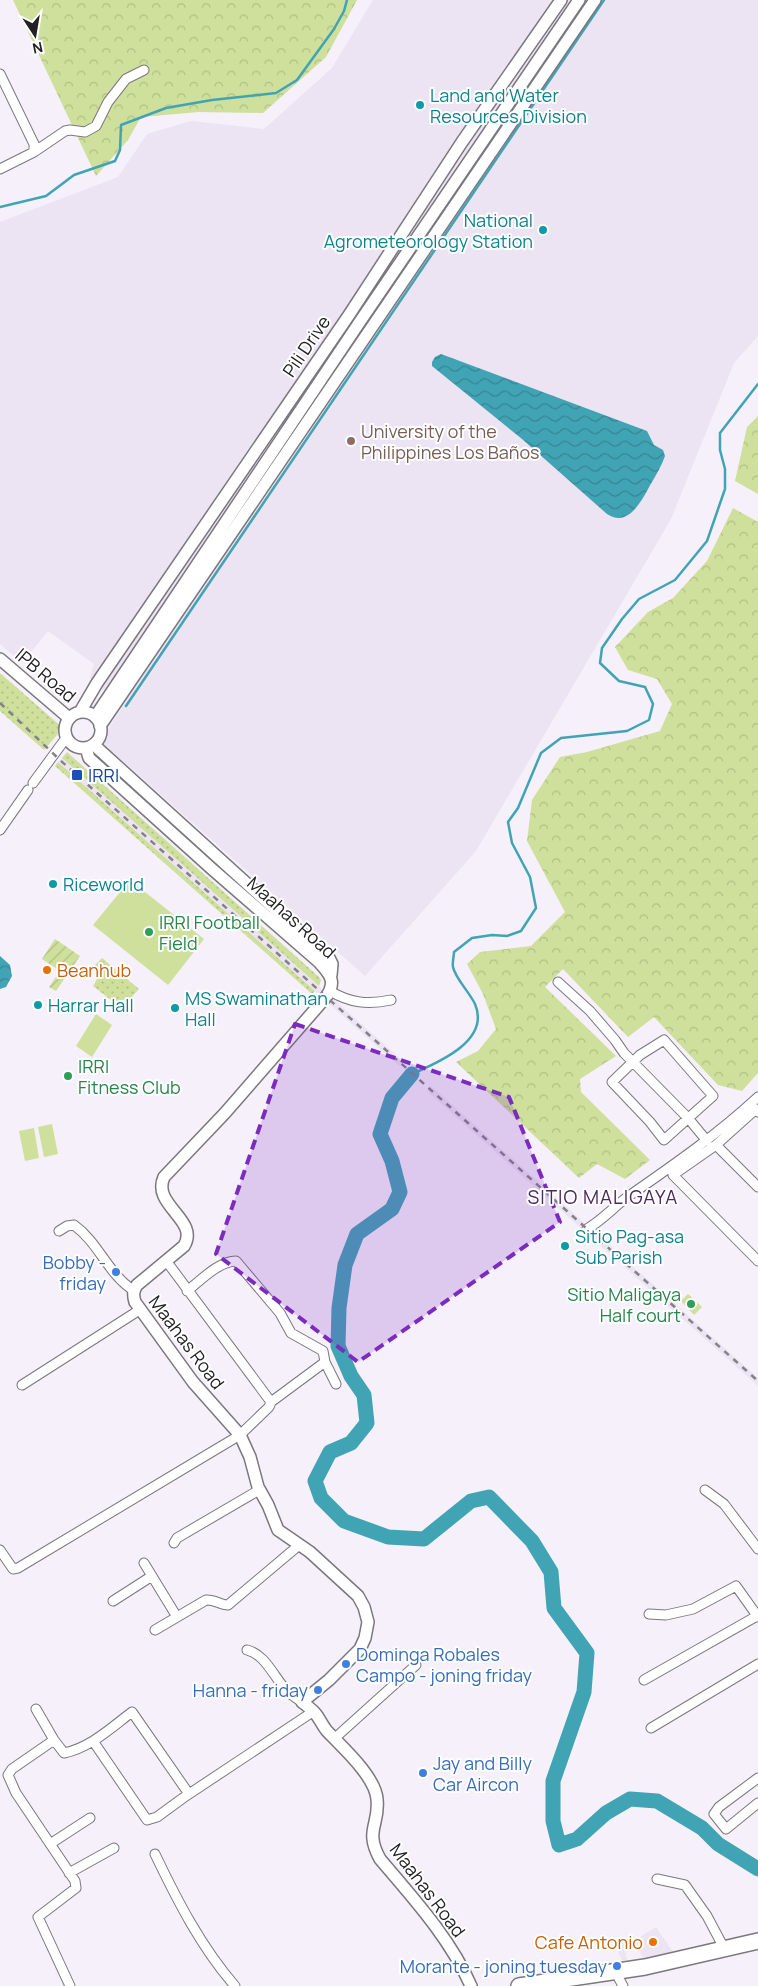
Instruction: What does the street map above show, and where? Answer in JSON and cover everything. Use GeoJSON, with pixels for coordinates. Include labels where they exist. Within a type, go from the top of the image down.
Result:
{"type":"FeatureCollection","features":[{"type":"Feature","properties":{"kind":"main road"},"geometry":{"type":"LineString","coordinates":[[519,1986],[645,1967],[758,1942]]}},
{"type":"Feature","properties":{"kind":"street","name":"Pili Drive"},"geometry":{"type":"LineString","coordinates":[[75,715],[343,323],[462,142],[561,0]]}},
{"type":"Feature","properties":{"kind":"street"},"geometry":{"type":"LineString","coordinates":[[98,721],[88,713],[75,715],[64,728],[66,738],[76,747],[90,746],[100,736],[98,721],[359,323],[579,0]]}},
{"type":"Feature","properties":{"kind":"street"},"geometry":{"type":"LineString","coordinates":[[98,721],[594,0]]}},
{"type":"Feature","properties":{"kind":"street"},"geometry":{"type":"LineString","coordinates":[[0,169],[34,152],[65,131],[85,132],[96,126],[108,102],[126,79],[144,70]]}},
{"type":"Feature","properties":{"kind":"street"},"geometry":{"type":"LineString","coordinates":[[0,74],[30,134],[34,144],[34,152]]}},
{"type":"Feature","properties":{"kind":"street","name":"IPB Road"},"geometry":{"type":"LineString","coordinates":[[0,660],[75,715]]}},
{"type":"Feature","properties":{"kind":"street"},"geometry":{"type":"LineString","coordinates":[[0,830],[66,738]]}},
{"type":"Feature","properties":{"kind":"street","name":"Maahas Road"},"geometry":{"type":"LineString","coordinates":[[90,746],[89,758],[319,962],[331,975],[330,991],[232,1106],[164,1177],[161,1183],[163,1197],[186,1226],[187,1241],[184,1246],[133,1290],[135,1302],[193,1382],[240,1436],[250,1456],[259,1490],[268,1504],[278,1530],[298,1546],[310,1552],[358,1596],[364,1607],[368,1622],[366,1638],[360,1649],[329,1680],[302,1702],[314,1711],[326,1730],[335,1738],[374,1786],[377,1803],[372,1839],[380,1859],[444,1939],[459,1961],[471,1986]]}},
{"type":"Feature","properties":{"kind":"street"},"geometry":{"type":"LineString","coordinates":[[558,982],[590,1011],[624,1053],[711,1143],[758,1187]]}},
{"type":"Feature","properties":{"kind":"street"},"geometry":{"type":"LineString","coordinates":[[330,991],[351,1001],[372,1004],[391,1000]]}},
{"type":"Feature","properties":{"kind":"street"},"geometry":{"type":"LineString","coordinates":[[664,1040],[713,1096],[688,1118],[664,1140],[650,1122],[612,1082],[633,1061],[664,1040]]}},
{"type":"Feature","properties":{"kind":"street"},"geometry":{"type":"LineString","coordinates":[[587,1229],[596,1224],[614,1207],[711,1143],[758,1097]]}},
{"type":"Feature","properties":{"kind":"street"},"geometry":{"type":"LineString","coordinates":[[758,1112],[756,1109],[673,1175],[758,1261]]}},
{"type":"Feature","properties":{"kind":"street"},"geometry":{"type":"LineString","coordinates":[[59,1231],[67,1226],[74,1226],[79,1229],[100,1252],[118,1278],[133,1290]]}},
{"type":"Feature","properties":{"kind":"street"},"geometry":{"type":"LineString","coordinates":[[187,1291],[216,1269],[230,1261],[236,1261],[280,1313],[291,1333],[323,1351],[325,1362],[336,1384]]}},
{"type":"Feature","properties":{"kind":"street"},"geometry":{"type":"LineString","coordinates":[[170,1266],[270,1402]]}},
{"type":"Feature","properties":{"kind":"street"},"geometry":{"type":"LineString","coordinates":[[22,1385],[141,1309]]}},
{"type":"Feature","properties":{"kind":"street"},"geometry":{"type":"LineString","coordinates":[[0,1550],[13,1569],[18,1568],[240,1436],[269,1407],[270,1402],[325,1362]]}},
{"type":"Feature","properties":{"kind":"street"},"geometry":{"type":"LineString","coordinates":[[174,1544],[177,1538],[259,1490]]}},
{"type":"Feature","properties":{"kind":"street"},"geometry":{"type":"LineString","coordinates":[[705,1490],[724,1504],[758,1549]]}},
{"type":"Feature","properties":{"kind":"street"},"geometry":{"type":"LineString","coordinates":[[156,1630],[206,1600],[212,1600],[228,1606],[298,1546]]}},
{"type":"Feature","properties":{"kind":"street"},"geometry":{"type":"LineString","coordinates":[[144,1563],[177,1617]]}},
{"type":"Feature","properties":{"kind":"street"},"geometry":{"type":"LineString","coordinates":[[113,1601],[152,1576]]}},
{"type":"Feature","properties":{"kind":"street"},"geometry":{"type":"LineString","coordinates":[[644,1680],[758,1616],[736,1586],[693,1609],[666,1615],[649,1614]]}},
{"type":"Feature","properties":{"kind":"street"},"geometry":{"type":"LineString","coordinates":[[247,1650],[255,1652],[288,1692],[302,1702]]}},
{"type":"Feature","properties":{"kind":"street"},"geometry":{"type":"LineString","coordinates":[[651,1728],[758,1664]]}},
{"type":"Feature","properties":{"kind":"street"},"geometry":{"type":"LineString","coordinates":[[335,1738],[416,1665]]}},
{"type":"Feature","properties":{"kind":"street"},"geometry":{"type":"LineString","coordinates":[[36,1709],[64,1753],[73,1752],[93,1741],[132,1712],[189,1794]]}},
{"type":"Feature","properties":{"kind":"street"},"geometry":{"type":"LineString","coordinates":[[93,1741],[147,1820],[158,1817],[189,1794],[314,1711]]}},
{"type":"Feature","properties":{"kind":"street"},"geometry":{"type":"LineString","coordinates":[[54,1740],[12,1769],[8,1775],[16,1793],[75,1881],[76,1888],[38,1917],[70,1986]]}},
{"type":"Feature","properties":{"kind":"street"},"geometry":{"type":"LineString","coordinates":[[758,1778],[724,1803],[714,1814],[726,1829],[758,1804]]}},
{"type":"Feature","properties":{"kind":"street"},"geometry":{"type":"LineString","coordinates":[[50,1844],[90,1818]]}},
{"type":"Feature","properties":{"kind":"street"},"geometry":{"type":"LineString","coordinates":[[69,1873],[114,1848]]}},
{"type":"Feature","properties":{"kind":"street"},"geometry":{"type":"LineString","coordinates":[[155,1854],[177,1900],[193,1927],[220,1968],[235,1986]]}},
{"type":"Feature","properties":{"kind":"street"},"geometry":{"type":"LineString","coordinates":[[657,1879],[685,1884],[707,1916],[724,1948]]}},
{"type":"Feature","properties":{"kind":"street"},"geometry":{"type":"LineString","coordinates":[[615,1971],[622,1986]]}},
{"type":"Feature","properties":{"kind":"highlighted area"},"geometry":{"type":"Polygon","coordinates":[[[295,1024],[509,1097],[560,1222],[358,1362],[216,1254],[295,1024]]]}},
{"type":"Feature","properties":{"kind":"shaded area","name":"University of the Philippines Los Baños"},"geometry":{"type":"Polygon","coordinates":[[[373,0],[758,0],[758,336],[734,363],[671,519],[476,851],[365,976],[105,745],[102,738],[122,708],[90,677],[94,664],[48,631],[22,663],[0,644],[0,222],[118,177],[147,134],[191,121],[264,129],[332,68],[373,0]]]}},
{"type":"Feature","properties":{"kind":"shaded area"},"geometry":{"type":"Polygon","coordinates":[[[62,758],[403,1061],[399,1066],[58,762],[62,758]]]}},
{"type":"Feature","properties":{"kind":"shaded area"},"geometry":{"type":"Polygon","coordinates":[[[431,1086],[758,1378],[758,1386],[427,1091],[431,1086]]]}},
{"type":"Feature","properties":{"kind":"shaded area"},"geometry":{"type":"Polygon","coordinates":[[[656,1927],[673,1952],[644,1960],[635,1940],[656,1927]]]}},
{"type":"Feature","properties":{"kind":"shaded area"},"geometry":{"type":"Polygon","coordinates":[[[623,1938],[627,1960],[622,1961],[614,1941],[623,1938]]]}},
{"type":"Feature","properties":{"kind":"green space"},"geometry":{"type":"Polygon","coordinates":[[[13,0],[357,0],[326,57],[263,113],[199,112],[141,117],[128,140],[96,176],[13,0]]]}},
{"type":"Feature","properties":{"kind":"green space"},"geometry":{"type":"Polygon","coordinates":[[[758,416],[758,494],[735,481],[747,427],[758,416]]]}},
{"type":"Feature","properties":{"kind":"green space"},"geometry":{"type":"Polygon","coordinates":[[[733,508],[758,522],[758,1073],[742,1091],[718,1085],[654,1017],[628,1037],[563,969],[545,987],[616,1056],[580,1079],[581,1092],[650,1160],[625,1179],[597,1164],[579,1178],[456,1062],[478,1051],[496,1029],[483,994],[467,964],[480,952],[531,946],[565,912],[527,841],[532,800],[560,757],[587,752],[660,731],[672,704],[657,679],[628,670],[615,647],[648,612],[673,598],[707,561],[733,508]]]}},
{"type":"Feature","properties":{"kind":"green space"},"geometry":{"type":"Polygon","coordinates":[[[0,673],[63,728],[44,750],[0,711],[0,673]]]}},
{"type":"Feature","properties":{"kind":"green space"},"geometry":{"type":"Polygon","coordinates":[[[67,752],[319,977],[321,980],[319,986],[62,758],[67,752]]]}},
{"type":"Feature","properties":{"kind":"green space"},"geometry":{"type":"Polygon","coordinates":[[[58,762],[315,991],[312,994],[55,766],[58,762]]]}},
{"type":"Feature","properties":{"kind":"green space","name":"IRRI Football Field"},"geometry":{"type":"Polygon","coordinates":[[[130,880],[204,939],[168,985],[93,925],[130,880]]]}},
{"type":"Feature","properties":{"kind":"green space"},"geometry":{"type":"Polygon","coordinates":[[[55,939],[80,956],[56,991],[49,987],[60,971],[42,959],[55,939]]]}},
{"type":"Feature","properties":{"kind":"green space"},"geometry":{"type":"Polygon","coordinates":[[[102,958],[139,989],[130,999],[125,999],[116,1004],[93,986],[102,971],[95,965],[102,958]]]}},
{"type":"Feature","properties":{"kind":"green space"},"geometry":{"type":"Polygon","coordinates":[[[96,1014],[112,1025],[92,1057],[76,1046],[96,1014]]]}},
{"type":"Feature","properties":{"kind":"green space"},"geometry":{"type":"Polygon","coordinates":[[[52,1124],[58,1154],[44,1157],[38,1127],[52,1124]]]}},
{"type":"Feature","properties":{"kind":"green space"},"geometry":{"type":"Polygon","coordinates":[[[34,1128],[39,1158],[25,1161],[19,1131],[34,1128]]]}},
{"type":"Feature","properties":{"kind":"green space","name":"Sitio Maligaya Half court"},"geometry":{"type":"Polygon","coordinates":[[[688,1294],[702,1307],[694,1315],[681,1301],[688,1294]]]}},
{"type":"Feature","properties":{"kind":"water"},"geometry":{"type":"Polygon","coordinates":[[[441,354],[647,431],[654,445],[663,450],[665,456],[640,503],[629,514],[622,517],[615,518],[607,514],[522,439],[432,366],[435,357],[441,354]]]}},
{"type":"Feature","properties":{"kind":"water"},"geometry":{"type":"Polygon","coordinates":[[[0,956],[10,965],[12,976],[6,987],[0,989],[0,956]]]}},
{"type":"Feature","properties":{"kind":"waterway"},"geometry":{"type":"LineString","coordinates":[[0,207],[46,196],[74,175],[115,161],[120,150],[121,125],[166,108],[212,100],[276,93],[297,80],[334,29],[344,11],[347,0]]}},
{"type":"Feature","properties":{"kind":"waterway"},"geometry":{"type":"LineString","coordinates":[[126,706],[604,0]]}},
{"type":"Feature","properties":{"kind":"waterway"},"geometry":{"type":"LineString","coordinates":[[412,1074],[435,1064],[459,1049],[469,1040],[475,1029],[478,1017],[475,1004],[454,971],[454,952],[472,938],[492,935],[507,936],[521,931],[536,908],[530,877],[512,843],[508,822],[518,808],[541,753],[561,738],[627,731],[649,720],[653,704],[645,687],[619,681],[600,663],[602,648],[622,619],[639,599],[675,580],[707,541],[725,489],[725,469],[720,450],[720,433],[758,384]]}},
{"type":"Feature","properties":{"kind":"waterway"},"geometry":{"type":"LineString","coordinates":[[412,1074],[392,1098],[380,1134],[392,1161],[400,1192],[392,1209],[357,1234],[345,1265],[339,1308],[338,1346],[351,1376],[364,1395],[367,1423],[351,1443],[330,1452],[315,1481],[321,1498],[344,1521],[388,1537],[424,1539],[471,1501],[489,1497],[532,1541],[551,1572],[554,1608],[587,1653],[584,1692],[553,1781],[553,1821],[559,1845],[577,1839],[606,1813],[630,1799],[657,1801],[702,1828],[718,1844],[758,1869]]}},
{"type":"Feature","properties":{"kind":"railway"},"geometry":{"type":"LineString","coordinates":[[0,703],[60,760],[758,1381]]}},
{"type":"Feature","properties":{"kind":"place","name":"Land and Water Resources Division"},"geometry":{"type":"Point","coordinates":[420,105]}},
{"type":"Feature","properties":{"kind":"place","name":"National Agrometeorology Station"},"geometry":{"type":"Point","coordinates":[543,230]}},
{"type":"Feature","properties":{"kind":"place","name":"University of the Philippines Los Baños"},"geometry":{"type":"Point","coordinates":[351,441]}},
{"type":"Feature","properties":{"kind":"place","name":"IRRI"},"geometry":{"type":"Point","coordinates":[77,775]}},
{"type":"Feature","properties":{"kind":"place","name":"Riceworld"},"geometry":{"type":"Point","coordinates":[53,884]}},
{"type":"Feature","properties":{"kind":"place","name":"IRRI Football Field"},"geometry":{"type":"Point","coordinates":[149,932]}},
{"type":"Feature","properties":{"kind":"place","name":"Beanhub"},"geometry":{"type":"Point","coordinates":[47,970]}},
{"type":"Feature","properties":{"kind":"place","name":"Harrar Hall"},"geometry":{"type":"Point","coordinates":[38,1005]}},
{"type":"Feature","properties":{"kind":"place","name":"MS Swaminathan Hall"},"geometry":{"type":"Point","coordinates":[175,1008]}},
{"type":"Feature","properties":{"kind":"place","name":"IRRI Fitness Club"},"geometry":{"type":"Point","coordinates":[68,1076]}},
{"type":"Feature","properties":{"kind":"place","name":"Sitio Pag-asa Sub Parish"},"geometry":{"type":"Point","coordinates":[565,1246]}},
{"type":"Feature","properties":{"kind":"place","name":"Bobby - friday"},"geometry":{"type":"Point","coordinates":[116,1272]}},
{"type":"Feature","properties":{"kind":"place","name":"Sitio Maligaya Half court"},"geometry":{"type":"Point","coordinates":[691,1304]}},
{"type":"Feature","properties":{"kind":"place","name":"Dominga Robales Campo - joning friday"},"geometry":{"type":"Point","coordinates":[346,1664]}},
{"type":"Feature","properties":{"kind":"place","name":"Hanna - friday"},"geometry":{"type":"Point","coordinates":[318,1690]}},
{"type":"Feature","properties":{"kind":"place","name":"Jay and Billy Car Aircon"},"geometry":{"type":"Point","coordinates":[423,1773]}},
{"type":"Feature","properties":{"kind":"place","name":"Cafe Antonio"},"geometry":{"type":"Point","coordinates":[653,1942]}},
{"type":"Feature","properties":{"kind":"place","name":"Morante - joning tuesday"},"geometry":{"type":"Point","coordinates":[617,1966]}},
{"type":"Feature","properties":{"kind":"district","name":"SITIO MALIGAYA"},"geometry":{"type":"Point","coordinates":[603,1197]}}]}
